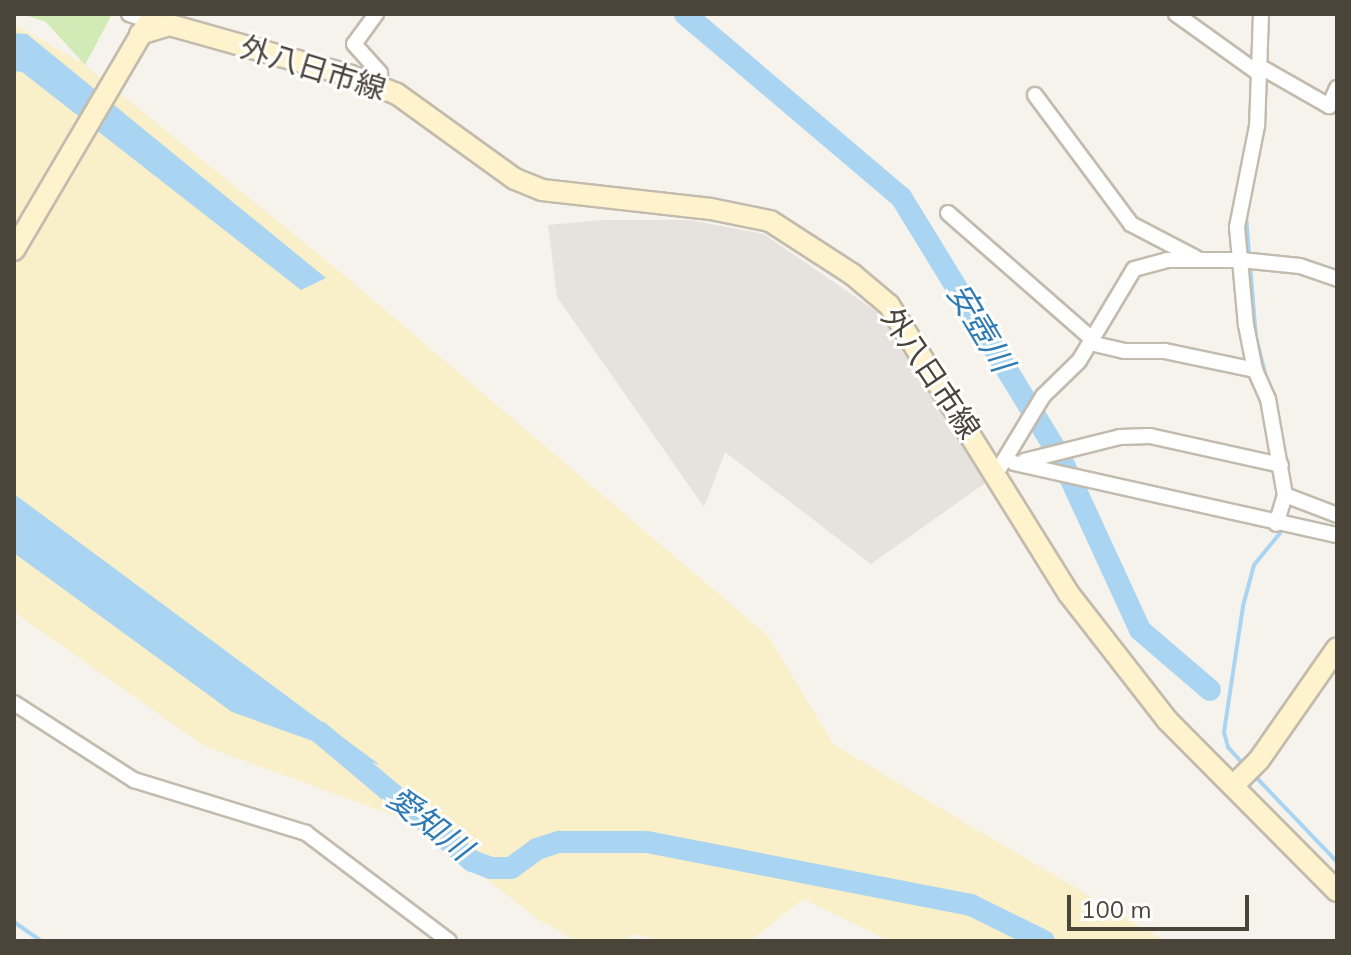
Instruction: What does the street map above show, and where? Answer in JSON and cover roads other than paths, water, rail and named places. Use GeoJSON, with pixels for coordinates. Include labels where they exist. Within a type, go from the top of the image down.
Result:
{"type":"FeatureCollection","features":[{"type":"Feature","properties":{"kind":"main road","name":"外八日市線"},"geometry":{"type":"LineString","coordinates":[[147,23],[170,25],[381,88],[410,103],[515,179],[542,190],[711,209],[770,221],[806,243],[889,305],[1005,468],[1093,626],[1167,720],[1246,773],[1337,891]]}},
{"type":"Feature","properties":{"kind":"main road"},"geometry":{"type":"LineString","coordinates":[[14,250],[147,23]]}},
{"type":"Feature","properties":{"kind":"main road"},"geometry":{"type":"LineString","coordinates":[[1246,773],[1337,648]]}},
{"type":"Feature","properties":{"kind":"street"},"geometry":{"type":"LineString","coordinates":[[129,14],[147,23]]}},
{"type":"Feature","properties":{"kind":"street"},"geometry":{"type":"LineString","coordinates":[[376,14],[354,44],[380,73],[381,88]]}},
{"type":"Feature","properties":{"kind":"street"},"geometry":{"type":"LineString","coordinates":[[1176,14],[1259,70],[1329,106],[1337,88]]}},
{"type":"Feature","properties":{"kind":"street"},"geometry":{"type":"LineString","coordinates":[[1261,14],[1255,139],[1238,211],[1255,370],[1268,399],[1285,495],[1276,524]]}},
{"type":"Feature","properties":{"kind":"street"},"geometry":{"type":"LineString","coordinates":[[1035,95],[1131,224],[1200,260]]}},
{"type":"Feature","properties":{"kind":"street"},"geometry":{"type":"LineString","coordinates":[[948,213],[1091,341],[1124,351],[1165,351],[1255,370]]}},
{"type":"Feature","properties":{"kind":"street"},"geometry":{"type":"LineString","coordinates":[[1005,468],[1043,396],[1079,361],[1134,269],[1167,260],[1241,260],[1300,266],[1337,279]]}},
{"type":"Feature","properties":{"kind":"street"},"geometry":{"type":"LineString","coordinates":[[1005,468],[1120,437],[1150,436],[1281,465]]}},
{"type":"Feature","properties":{"kind":"street"},"geometry":{"type":"LineString","coordinates":[[1005,468],[1337,535]]}},
{"type":"Feature","properties":{"kind":"street"},"geometry":{"type":"LineString","coordinates":[[1285,495],[1337,515]]}},
{"type":"Feature","properties":{"kind":"street"},"geometry":{"type":"LineString","coordinates":[[14,703],[134,780],[306,833],[449,941]]}},
{"type":"Feature","properties":{"kind":"water"},"geometry":{"type":"Polygon","coordinates":[[[14,33],[27,34],[326,278],[301,290],[22,72],[14,71],[14,33]]]}},
{"type":"Feature","properties":{"kind":"water"},"geometry":{"type":"Polygon","coordinates":[[[14,494],[380,765],[232,712],[14,553],[14,494]]]}},
{"type":"Feature","properties":{"kind":"waterway","name":"安壺川"},"geometry":{"type":"LineString","coordinates":[[685,14],[901,197],[1061,458],[1140,630],[1210,690]]}},
{"type":"Feature","properties":{"kind":"waterway"},"geometry":{"type":"LineString","coordinates":[[1246,216],[1256,337],[1267,381]]}},
{"type":"Feature","properties":{"kind":"waterway"},"geometry":{"type":"LineString","coordinates":[[1281,432],[1290,490]]}},
{"type":"Feature","properties":{"kind":"waterway"},"geometry":{"type":"LineString","coordinates":[[1244,765],[1228,747],[1224,732],[1243,606],[1254,565],[1280,533],[1290,503]]}},
{"type":"Feature","properties":{"kind":"waterway","name":"愛知川"},"geometry":{"type":"LineString","coordinates":[[319,732],[472,861],[491,868],[511,868],[537,849],[559,842],[647,842],[971,905],[1044,941]]}},
{"type":"Feature","properties":{"kind":"waterway"},"geometry":{"type":"LineString","coordinates":[[1253,774],[1337,862]]}},
{"type":"Feature","properties":{"kind":"waterway"},"geometry":{"type":"LineString","coordinates":[[14,922],[41,941]]}}]}
